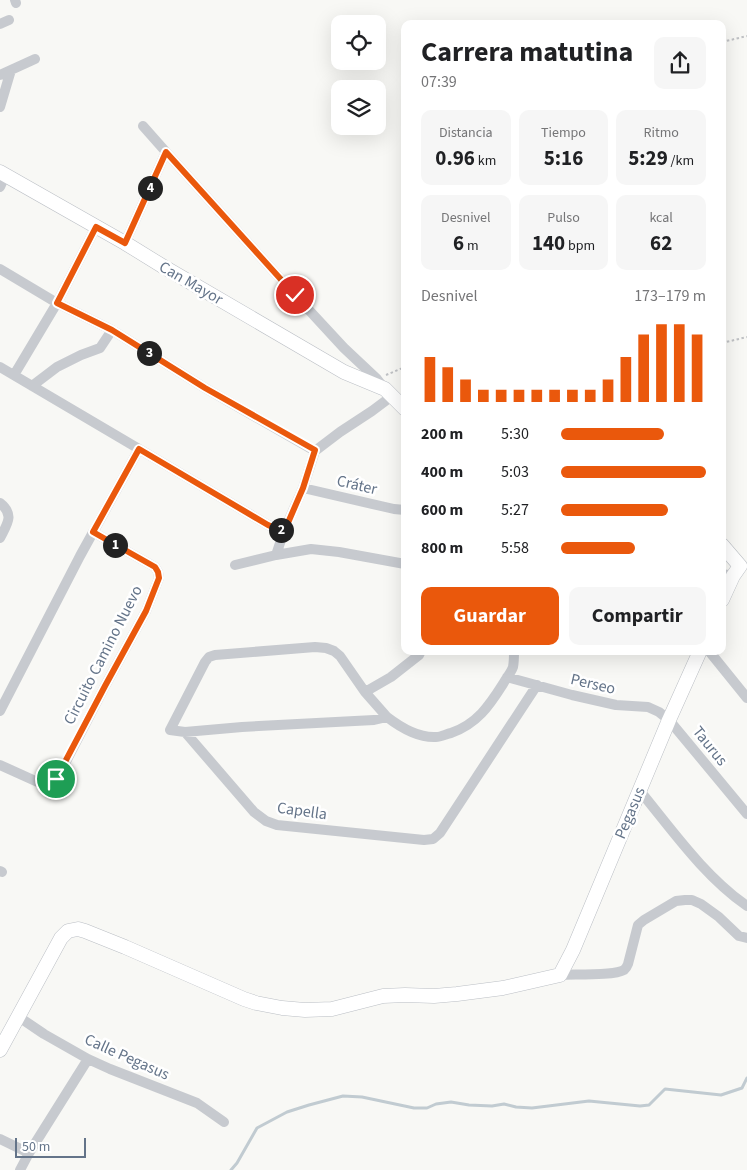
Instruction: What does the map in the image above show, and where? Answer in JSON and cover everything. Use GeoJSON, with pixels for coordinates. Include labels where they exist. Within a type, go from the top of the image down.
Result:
{"type":"FeatureCollection","features":[{"type":"Feature","properties":{"kind":"street"},"geometry":{"type":"LineString","coordinates":[[0,75],[35,59]]}},
{"type":"Feature","properties":{"kind":"street"},"geometry":{"type":"LineString","coordinates":[[0,107],[11,70]]}},
{"type":"Feature","properties":{"kind":"street"},"geometry":{"type":"LineString","coordinates":[[144,126],[344,348],[401,405]]}},
{"type":"Feature","properties":{"kind":"street"},"geometry":{"type":"LineString","coordinates":[[125,243],[166,152]]}},
{"type":"Feature","properties":{"kind":"street","name":"Can Mayor"},"geometry":{"type":"LineString","coordinates":[[2,178],[125,243],[344,372],[385,388]]}},
{"type":"Feature","properties":{"kind":"street"},"geometry":{"type":"LineString","coordinates":[[14,375],[57,303],[96,227]]}},
{"type":"Feature","properties":{"kind":"street"},"geometry":{"type":"LineString","coordinates":[[0,269],[57,303],[112,330],[205,388],[315,450]]}},
{"type":"Feature","properties":{"kind":"street"},"geometry":{"type":"LineString","coordinates":[[32,386],[57,367],[100,348],[112,330]]}},
{"type":"Feature","properties":{"kind":"street"},"geometry":{"type":"LineString","coordinates":[[0,367],[268,525],[284,532]]}},
{"type":"Feature","properties":{"kind":"street"},"geometry":{"type":"LineString","coordinates":[[276,555],[303,488],[315,450],[372,411],[385,388]]}},
{"type":"Feature","properties":{"kind":"street"},"geometry":{"type":"LineString","coordinates":[[0,711],[93,532],[139,449]]}},
{"type":"Feature","properties":{"kind":"street","name":"Cráter"},"geometry":{"type":"LineString","coordinates":[[303,488],[401,510]]}},
{"type":"Feature","properties":{"kind":"street"},"geometry":{"type":"LineString","coordinates":[[0,538],[8,523],[9,515],[3,506]]}},
{"type":"Feature","properties":{"kind":"street","name":"Circuito Camino Nuevo"},"geometry":{"type":"LineString","coordinates":[[0,765],[42,784],[51,783],[56,779],[146,611],[159,578],[155,567],[93,532]]}},
{"type":"Feature","properties":{"kind":"street"},"geometry":{"type":"LineString","coordinates":[[235,565],[311,549],[401,563]]}},
{"type":"Feature","properties":{"kind":"street"},"geometry":{"type":"LineString","coordinates":[[726,553],[736,573],[726,592]]}},
{"type":"Feature","properties":{"kind":"street","name":"Capella"},"geometry":{"type":"LineString","coordinates":[[366,692],[340,656],[326,648],[315,647],[215,655],[209,657],[205,662],[170,730],[185,732],[254,812],[266,821],[277,825],[424,840],[433,839],[440,834],[537,685]]}},
{"type":"Feature","properties":{"kind":"street"},"geometry":{"type":"LineString","coordinates":[[418,655],[391,677],[366,692],[387,717],[409,731],[425,737],[438,737],[463,729],[482,714],[512,669],[514,655]]}},
{"type":"Feature","properties":{"kind":"street","name":"Pegasus"},"geometry":{"type":"LineString","coordinates":[[560,975],[573,950],[698,655]]}},
{"type":"Feature","properties":{"kind":"street"},"geometry":{"type":"LineString","coordinates":[[711,655],[747,698]]}},
{"type":"Feature","properties":{"kind":"street","name":"Perseo"},"geometry":{"type":"LineString","coordinates":[[507,677],[572,696],[616,705],[648,707],[659,712],[669,720]]}},
{"type":"Feature","properties":{"kind":"street"},"geometry":{"type":"LineString","coordinates":[[185,732],[374,720],[387,717]]}},
{"type":"Feature","properties":{"kind":"street","name":"Taurus"},"geometry":{"type":"LineString","coordinates":[[669,720],[747,814]]}},
{"type":"Feature","properties":{"kind":"street"},"geometry":{"type":"LineString","coordinates":[[640,791],[704,869],[747,906]]}},
{"type":"Feature","properties":{"kind":"street"},"geometry":{"type":"LineString","coordinates":[[0,1050],[61,938],[68,931],[78,929],[125,947],[256,1004],[305,1010],[332,1009],[383,996],[457,994],[503,988],[560,975],[619,972],[625,970],[628,964],[638,925],[676,901],[692,900],[701,904],[720,917],[739,936],[747,938]]}},
{"type":"Feature","properties":{"kind":"street","name":"Calle Pegasus"},"geometry":{"type":"LineString","coordinates":[[19,1017],[44,1034],[88,1059],[196,1103],[224,1122]]}},
{"type":"Feature","properties":{"kind":"street"},"geometry":{"type":"LineString","coordinates":[[20,1170],[88,1059]]}},
{"type":"Feature","properties":{"kind":"street"},"geometry":{"type":"LineString","coordinates":[[0,1139],[29,1153]]}},
{"type":"Feature","properties":{"kind":"path"},"geometry":{"type":"LineString","coordinates":[[726,41],[747,36]]}},
{"type":"Feature","properties":{"kind":"path"},"geometry":{"type":"LineString","coordinates":[[726,342],[747,337]]}},
{"type":"Feature","properties":{"kind":"path"},"geometry":{"type":"LineString","coordinates":[[385,388],[401,371]]}},
{"type":"Feature","properties":{"kind":"waterway"},"geometry":{"type":"LineString","coordinates":[[231,1170],[257,1128],[287,1112],[343,1096],[362,1097],[414,1108],[427,1108],[436,1104],[451,1102],[492,1106],[504,1104],[532,1108],[589,1101],[640,1106],[649,1105],[665,1089],[721,1095],[742,1088],[747,1078]]}},
{"type":"Feature","properties":{"kind":"route"},"geometry":{"type":"LineString","coordinates":[[56,779],[146,611],[159,578],[155,567],[93,532],[139,449],[268,525],[284,532],[303,488],[315,450],[205,388],[112,330],[57,303],[96,227],[125,243],[166,152],[295,295]]}}]}
